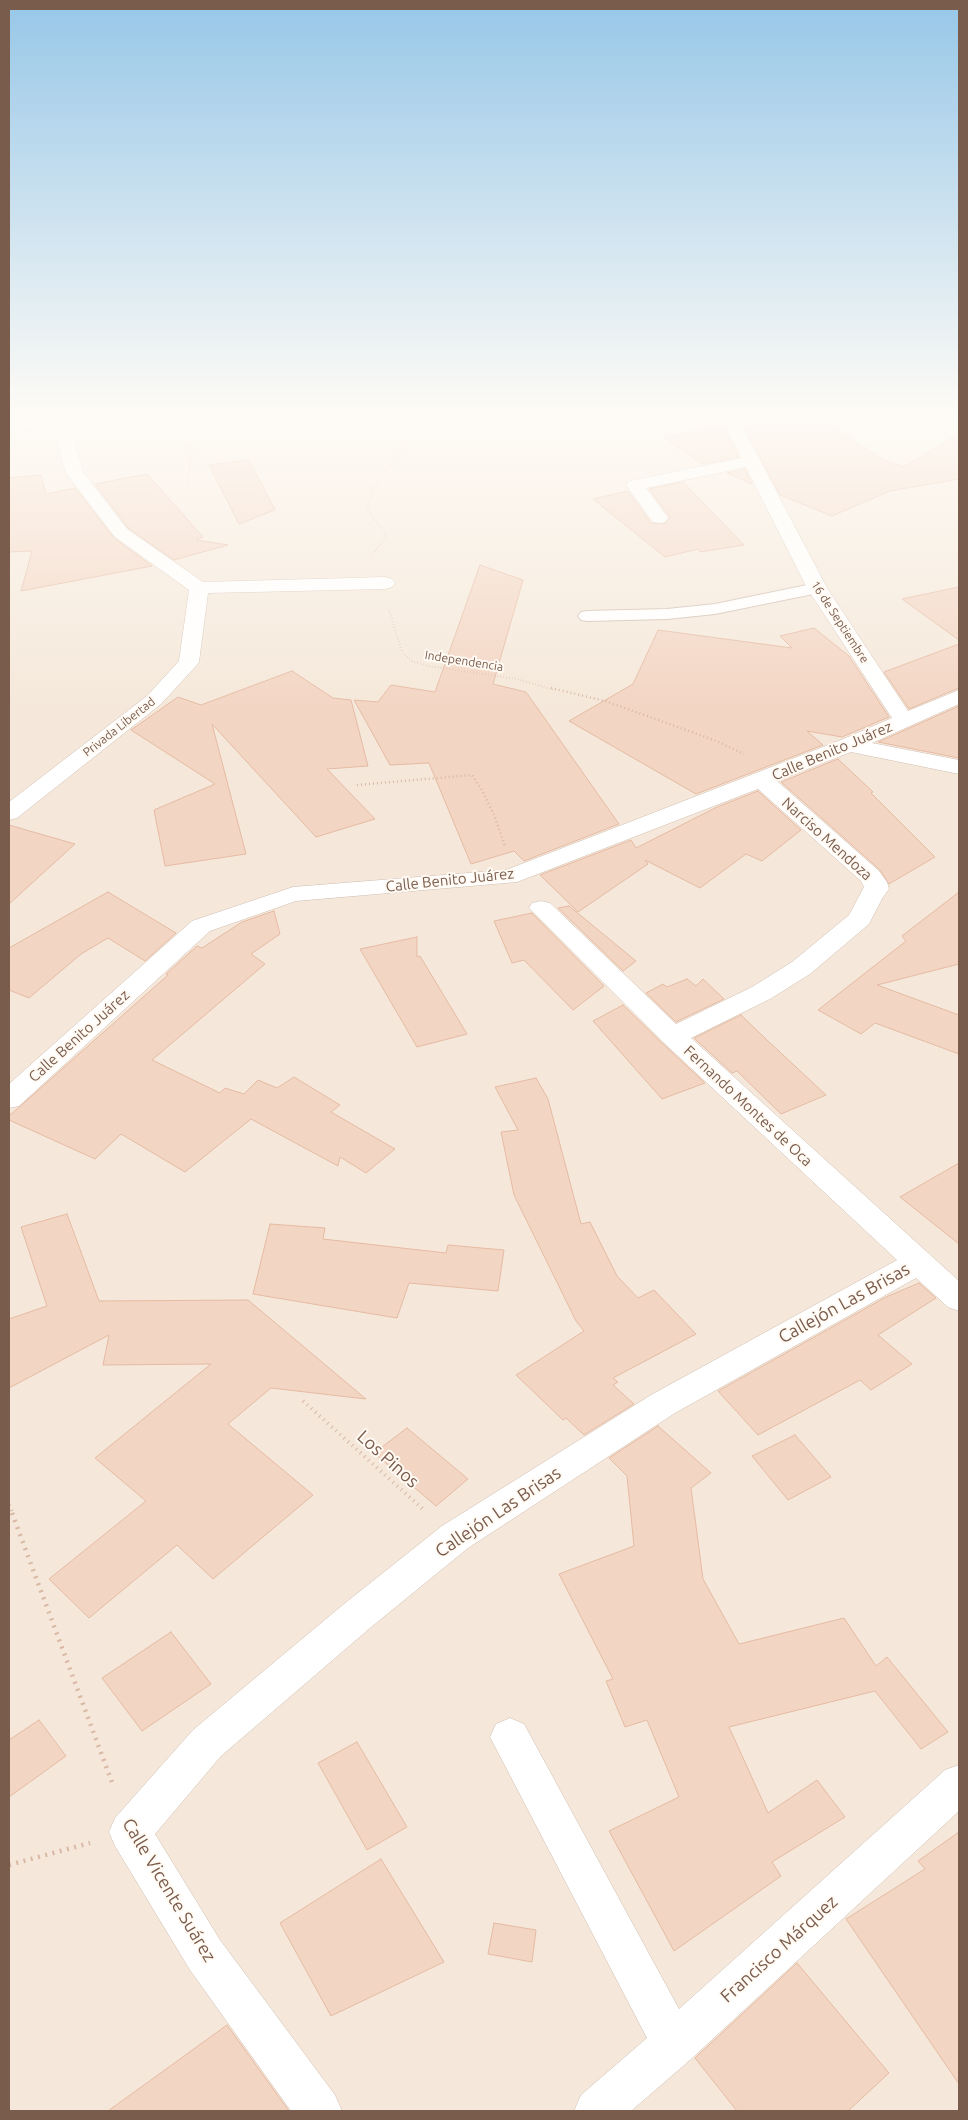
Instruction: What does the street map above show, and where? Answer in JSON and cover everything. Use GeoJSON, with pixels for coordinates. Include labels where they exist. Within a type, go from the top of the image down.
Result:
{"type":"FeatureCollection","features":[{"type":"Feature","properties":{"kind":"street"},"geometry":{"type":"LineString","coordinates":[[104,512],[120,533],[199,588],[385,583]]}},
{"type":"Feature","properties":{"kind":"street"},"geometry":{"type":"LineString","coordinates":[[655,512],[659,518]]}},
{"type":"Feature","properties":{"kind":"street","name":"16 de Septiembre"},"geometry":{"type":"LineString","coordinates":[[777,512],[817,588],[904,720]]}},
{"type":"Feature","properties":{"kind":"street","name":"Privada Libertad"},"geometry":{"type":"LineString","coordinates":[[9,813],[154,700],[189,662],[199,588]]}},
{"type":"Feature","properties":{"kind":"street","name":"Calle Benito Juárez"},"geometry":{"type":"LineString","coordinates":[[9,1099],[201,926],[294,894],[508,877],[849,745],[959,696]]}},
{"type":"Feature","properties":{"kind":"street"},"geometry":{"type":"LineString","coordinates":[[849,745],[959,767]]}},
{"type":"Feature","properties":{"kind":"street","name":"Narciso Mendoza"},"geometry":{"type":"LineString","coordinates":[[673,1036],[761,993],[801,968],[860,919],[872,893],[877,889],[875,882],[870,876],[769,777]]}},
{"type":"Feature","properties":{"kind":"street","name":"Fernando Montes de Oca"},"geometry":{"type":"LineString","coordinates":[[541,908],[673,1036],[959,1299]]}},
{"type":"Feature","properties":{"kind":"street","name":"Callejón Las Brisas"},"geometry":{"type":"LineString","coordinates":[[130,1832],[207,1743],[356,1616],[455,1538],[663,1404],[918,1263]]}},
{"type":"Feature","properties":{"kind":"street"},"geometry":{"type":"LineString","coordinates":[[510,1737],[674,2044]]}},
{"type":"Feature","properties":{"kind":"street","name":"Francisco Márquez"},"geometry":{"type":"LineString","coordinates":[[597,2111],[674,2044],[959,1784]]}},
{"type":"Feature","properties":{"kind":"street","name":"Calle Vicente Suárez"},"geometry":{"type":"LineString","coordinates":[[130,1832],[205,1954],[319,2111]]}},
{"type":"Feature","properties":{"kind":"lane"},"geometry":{"type":"LineString","coordinates":[[587,616],[666,614],[715,609],[817,588]]}},
{"type":"Feature","properties":{"kind":"path","name":"Independencia"},"geometry":{"type":"LineString","coordinates":[[370,512],[387,536],[372,553],[385,583],[386,597],[402,652],[412,661],[429,666],[517,679],[605,701],[714,740],[744,754],[769,777]]}},
{"type":"Feature","properties":{"kind":"path"},"geometry":{"type":"LineString","coordinates":[[357,785],[472,775],[490,807],[507,851],[530,870]]}},
{"type":"Feature","properties":{"kind":"path","name":"Los Pinos"},"geometry":{"type":"LineString","coordinates":[[303,1401],[455,1538]]}},
{"type":"Feature","properties":{"kind":"path","name":"Calle Vicente Suárez"},"geometry":{"type":"LineString","coordinates":[[9,1505],[130,1832]]}},
{"type":"Feature","properties":{"kind":"path"},"geometry":{"type":"LineString","coordinates":[[9,1865],[130,1832]]}},
{"type":"Feature","properties":{"kind":"shaded area"},"geometry":{"type":"Polygon","coordinates":[[[9,512],[959,512],[959,2111],[9,2111],[9,512]]]}},
{"type":"Feature","properties":{"kind":"building"},"geometry":{"type":"Polygon","coordinates":[[[9,512],[94,512],[114,538],[152,566],[21,591],[32,551],[9,552],[9,512]]]}},
{"type":"Feature","properties":{"kind":"building"},"geometry":{"type":"Polygon","coordinates":[[[116,512],[181,512],[203,537],[196,540],[228,545],[174,560],[128,528],[116,512]]]}},
{"type":"Feature","properties":{"kind":"building"},"geometry":{"type":"Polygon","coordinates":[[[233,512],[270,512],[239,524],[233,512]]]}},
{"type":"Feature","properties":{"kind":"building"},"geometry":{"type":"Polygon","coordinates":[[[609,512],[643,512],[651,523],[665,524],[670,517],[666,512],[712,512],[744,545],[700,552],[698,549],[665,557],[609,512]]]}},
{"type":"Feature","properties":{"kind":"building"},"geometry":{"type":"Polygon","coordinates":[[[822,512],[841,512],[832,516],[822,512]]]}},
{"type":"Feature","properties":{"kind":"building"},"geometry":{"type":"Polygon","coordinates":[[[480,565],[523,580],[493,684],[526,692],[619,824],[524,861],[514,851],[471,864],[429,763],[390,765],[354,700],[378,702],[391,685],[435,692],[480,565]]]}},
{"type":"Feature","properties":{"kind":"building"},"geometry":{"type":"Polygon","coordinates":[[[959,587],[959,640],[902,599],[959,587]]]}},
{"type":"Feature","properties":{"kind":"building"},"geometry":{"type":"Polygon","coordinates":[[[814,628],[849,656],[889,717],[842,737],[807,731],[823,745],[696,794],[569,721],[633,684],[658,630],[792,648],[780,636],[814,628]]]}},
{"type":"Feature","properties":{"kind":"building"},"geometry":{"type":"Polygon","coordinates":[[[959,644],[959,688],[909,709],[884,672],[959,644]]]}},
{"type":"Feature","properties":{"kind":"building"},"geometry":{"type":"Polygon","coordinates":[[[292,671],[333,698],[351,700],[368,766],[327,769],[375,819],[316,837],[212,724],[246,854],[165,866],[154,810],[215,784],[131,730],[178,697],[201,705],[292,671]]]}},
{"type":"Feature","properties":{"kind":"building"},"geometry":{"type":"Polygon","coordinates":[[[959,706],[959,758],[878,742],[959,706]]]}},
{"type":"Feature","properties":{"kind":"building"},"geometry":{"type":"Polygon","coordinates":[[[838,759],[873,792],[871,793],[935,857],[889,884],[880,870],[781,782],[838,759]]]}},
{"type":"Feature","properties":{"kind":"building"},"geometry":{"type":"Polygon","coordinates":[[[758,791],[801,830],[762,861],[746,854],[700,888],[645,860],[648,864],[578,912],[540,875],[631,840],[636,848],[717,807],[758,791]]]}},
{"type":"Feature","properties":{"kind":"building"},"geometry":{"type":"Polygon","coordinates":[[[9,825],[75,844],[9,904],[9,825]]]}},
{"type":"Feature","properties":{"kind":"building"},"geometry":{"type":"Polygon","coordinates":[[[108,892],[176,933],[145,961],[108,938],[81,954],[29,998],[9,990],[9,948],[108,892]]]}},
{"type":"Feature","properties":{"kind":"building"},"geometry":{"type":"Polygon","coordinates":[[[959,892],[959,964],[877,985],[959,1015],[959,1054],[875,1023],[861,1034],[818,1010],[906,941],[902,936],[959,892]]]}},
{"type":"Feature","properties":{"kind":"building"},"geometry":{"type":"Polygon","coordinates":[[[569,906],[636,961],[623,971],[558,908],[569,906]]]}},
{"type":"Feature","properties":{"kind":"building"},"geometry":{"type":"Polygon","coordinates":[[[274,911],[280,934],[251,954],[265,964],[152,1060],[220,1093],[225,1088],[244,1094],[258,1080],[277,1088],[294,1077],[340,1105],[331,1112],[395,1149],[366,1173],[340,1157],[338,1166],[251,1119],[185,1172],[121,1134],[95,1159],[9,1120],[9,1116],[168,975],[166,974],[197,946],[202,948],[242,922],[274,911]]]}},
{"type":"Feature","properties":{"kind":"building"},"geometry":{"type":"Polygon","coordinates":[[[532,913],[604,986],[573,1010],[524,960],[512,963],[494,921],[532,913]]]}},
{"type":"Feature","properties":{"kind":"building"},"geometry":{"type":"Polygon","coordinates":[[[417,937],[417,957],[420,956],[467,1034],[417,1047],[360,949],[417,937]]]}},
{"type":"Feature","properties":{"kind":"building"},"geometry":{"type":"Polygon","coordinates":[[[687,979],[696,986],[703,979],[724,999],[676,1022],[646,993],[663,984],[667,987],[687,979]]]}},
{"type":"Feature","properties":{"kind":"building"},"geometry":{"type":"Polygon","coordinates":[[[623,1005],[705,1083],[662,1099],[593,1021],[623,1005]]]}},
{"type":"Feature","properties":{"kind":"building"},"geometry":{"type":"Polygon","coordinates":[[[741,1015],[826,1095],[781,1114],[737,1071],[732,1073],[694,1038],[741,1015]]]}},
{"type":"Feature","properties":{"kind":"building"},"geometry":{"type":"Polygon","coordinates":[[[536,1078],[548,1099],[581,1224],[590,1222],[617,1276],[638,1298],[654,1290],[696,1334],[613,1378],[618,1382],[613,1385],[634,1404],[584,1435],[566,1418],[563,1420],[516,1375],[584,1331],[576,1321],[514,1195],[501,1132],[518,1130],[495,1087],[536,1078]]]}},
{"type":"Feature","properties":{"kind":"building"},"geometry":{"type":"Polygon","coordinates":[[[959,1163],[959,1244],[900,1197],[959,1163]]]}},
{"type":"Feature","properties":{"kind":"building"},"geometry":{"type":"Polygon","coordinates":[[[67,1214],[99,1301],[248,1300],[366,1399],[271,1388],[228,1424],[313,1495],[213,1579],[177,1545],[89,1618],[49,1579],[146,1501],[95,1458],[211,1364],[103,1365],[109,1335],[9,1388],[9,1319],[47,1306],[21,1227],[67,1214]]]}},
{"type":"Feature","properties":{"kind":"building"},"geometry":{"type":"Polygon","coordinates":[[[270,1224],[325,1228],[323,1239],[446,1253],[448,1245],[504,1250],[498,1291],[409,1283],[397,1318],[253,1294],[270,1224]]]}},
{"type":"Feature","properties":{"kind":"building"},"geometry":{"type":"Polygon","coordinates":[[[919,1283],[936,1298],[878,1335],[912,1364],[871,1390],[860,1380],[758,1435],[718,1391],[886,1297],[919,1283]]]}},
{"type":"Feature","properties":{"kind":"building"},"geometry":{"type":"Polygon","coordinates":[[[658,1426],[711,1473],[691,1488],[703,1579],[739,1644],[844,1618],[876,1666],[887,1657],[948,1732],[921,1749],[875,1691],[729,1727],[768,1813],[817,1780],[845,1817],[772,1862],[781,1876],[674,1951],[609,1831],[679,1797],[647,1720],[625,1727],[606,1681],[613,1679],[559,1574],[634,1546],[627,1476],[609,1458],[658,1426]]]}},
{"type":"Feature","properties":{"kind":"building"},"geometry":{"type":"Polygon","coordinates":[[[407,1428],[468,1479],[436,1506],[374,1453],[407,1428]]]}},
{"type":"Feature","properties":{"kind":"building"},"geometry":{"type":"Polygon","coordinates":[[[795,1435],[831,1477],[788,1500],[752,1456],[795,1435]]]}},
{"type":"Feature","properties":{"kind":"building"},"geometry":{"type":"Polygon","coordinates":[[[171,1632],[211,1684],[142,1731],[102,1678],[171,1632]]]}},
{"type":"Feature","properties":{"kind":"building"},"geometry":{"type":"Polygon","coordinates":[[[39,1720],[66,1756],[9,1797],[9,1740],[39,1720]]]}},
{"type":"Feature","properties":{"kind":"building"},"geometry":{"type":"Polygon","coordinates":[[[357,1742],[407,1827],[367,1850],[318,1763],[357,1742]]]}},
{"type":"Feature","properties":{"kind":"building"},"geometry":{"type":"Polygon","coordinates":[[[959,1832],[959,2084],[846,1919],[925,1869],[918,1861],[959,1832]]]}},
{"type":"Feature","properties":{"kind":"building"},"geometry":{"type":"Polygon","coordinates":[[[381,1859],[444,1962],[331,2016],[280,1923],[381,1859]]]}},
{"type":"Feature","properties":{"kind":"building"},"geometry":{"type":"Polygon","coordinates":[[[494,1923],[536,1930],[532,1962],[488,1954],[494,1923]]]}},
{"type":"Feature","properties":{"kind":"building"},"geometry":{"type":"Polygon","coordinates":[[[797,1963],[889,2073],[848,2111],[737,2111],[695,2058],[797,1963]]]}},
{"type":"Feature","properties":{"kind":"building"},"geometry":{"type":"Polygon","coordinates":[[[227,2025],[289,2111],[108,2111],[227,2025]]]}}]}
